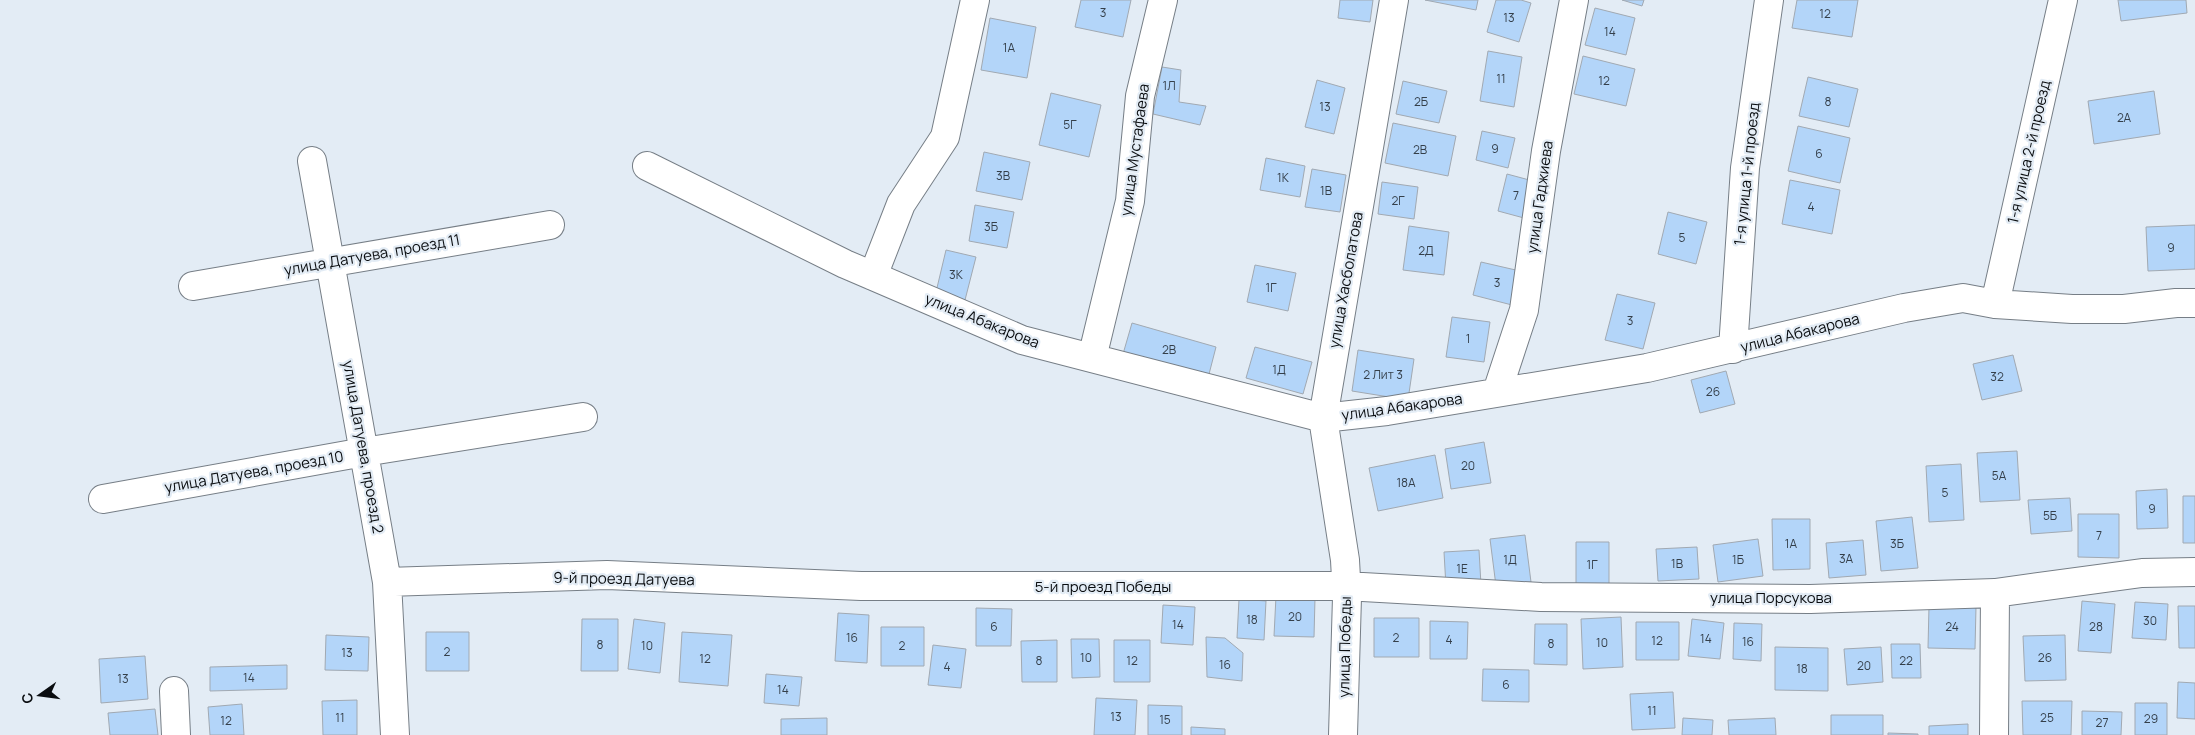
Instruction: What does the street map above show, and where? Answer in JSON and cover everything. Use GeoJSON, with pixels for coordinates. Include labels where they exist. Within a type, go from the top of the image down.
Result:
{"type":"FeatureCollection","features":[{"type":"Feature","properties":{"kind":"street"},"geometry":{"type":"LineString","coordinates":[[873,276],[901,204],[945,137],[975,0]]}},
{"type":"Feature","properties":{"kind":"street","name":"улица Мустафаева"},"geometry":{"type":"LineString","coordinates":[[1092,358],[1130,201],[1140,96],[1163,0]]}},
{"type":"Feature","properties":{"kind":"street","name":"улица Хасболатова"},"geometry":{"type":"LineString","coordinates":[[1345,573],[1323,418],[1394,0]]}},
{"type":"Feature","properties":{"kind":"street","name":"улица Гаджиева"},"geometry":{"type":"LineString","coordinates":[[1497,392],[1524,310],[1546,151],[1574,0]]}},
{"type":"Feature","properties":{"kind":"street","name":"1-я улица 1-й проезд"},"geometry":{"type":"LineString","coordinates":[[1733,349],[1745,168],[1769,0]]}},
{"type":"Feature","properties":{"kind":"street","name":"1-я улица 2-й проезд"},"geometry":{"type":"LineString","coordinates":[[1995,304],[2064,0]]}},
{"type":"Feature","properties":{"kind":"street","name":"улица Датуева, проезд 2"},"geometry":{"type":"LineString","coordinates":[[312,161],[387,582],[395,735]]}},
{"type":"Feature","properties":{"kind":"street","name":"улица Абакарова"},"geometry":{"type":"LineString","coordinates":[[647,166],[873,276],[1022,340],[1323,418],[1387,411],[1647,368],[1904,308],[1963,298],[1995,304],[2072,309],[2124,309],[2176,303],[2195,303]]}},
{"type":"Feature","properties":{"kind":"street","name":"улица Датуева, проезд 11"},"geometry":{"type":"LineString","coordinates":[[193,286],[550,224]]}},
{"type":"Feature","properties":{"kind":"street","name":"улица Датуева, проезд 10"},"geometry":{"type":"LineString","coordinates":[[103,499],[364,452],[583,417]]}},
{"type":"Feature","properties":{"kind":"street","name":"улица Порсукова"},"geometry":{"type":"LineString","coordinates":[[1345,573],[1541,597],[1810,599],[1995,593],[2142,573],[2195,572]]}},
{"type":"Feature","properties":{"kind":"street","name":"5-й проезд Победы"},"geometry":{"type":"LineString","coordinates":[[862,586],[1345,573]]}},
{"type":"Feature","properties":{"kind":"street","name":"улица Победы"},"geometry":{"type":"LineString","coordinates":[[1343,735],[1347,597],[1345,573]]}},
{"type":"Feature","properties":{"kind":"street","name":"9-й проезд Датуева"},"geometry":{"type":"LineString","coordinates":[[387,582],[607,576],[862,586]]}},
{"type":"Feature","properties":{"kind":"street"},"geometry":{"type":"LineString","coordinates":[[1994,735],[1995,593]]}},
{"type":"Feature","properties":{"kind":"street"},"geometry":{"type":"LineString","coordinates":[[174,691],[176,735]]}},
{"type":"Feature","properties":{"kind":"building"},"geometry":{"type":"Polygon","coordinates":[[[1081,0],[1131,0],[1123,37],[1075,27],[1081,0]]]}},
{"type":"Feature","properties":{"kind":"building"},"geometry":{"type":"Polygon","coordinates":[[[1340,0],[1373,0],[1370,22],[1338,18],[1340,0]]]}},
{"type":"Feature","properties":{"kind":"building"},"geometry":{"type":"Polygon","coordinates":[[[1425,0],[1478,0],[1476,10],[1425,0]]]}},
{"type":"Feature","properties":{"kind":"building"},"geometry":{"type":"Polygon","coordinates":[[[1496,0],[1521,0],[1531,3],[1519,42],[1487,32],[1496,0]]]}},
{"type":"Feature","properties":{"kind":"building"},"geometry":{"type":"Polygon","coordinates":[[[1622,0],[1644,0],[1642,6],[1622,0]]]}},
{"type":"Feature","properties":{"kind":"building"},"geometry":{"type":"Polygon","coordinates":[[[1797,0],[1858,0],[1852,37],[1792,28],[1797,0]]]}},
{"type":"Feature","properties":{"kind":"building"},"geometry":{"type":"Polygon","coordinates":[[[2118,0],[2186,0],[2187,13],[2121,21],[2118,0]]]}},
{"type":"Feature","properties":{"kind":"building"},"geometry":{"type":"Polygon","coordinates":[[[1595,8],[1635,18],[1626,55],[1585,45],[1595,8]]]}},
{"type":"Feature","properties":{"kind":"building"},"geometry":{"type":"Polygon","coordinates":[[[990,18],[1036,27],[1027,78],[981,70],[990,18]]]}},
{"type":"Feature","properties":{"kind":"building"},"geometry":{"type":"Polygon","coordinates":[[[1488,51],[1522,57],[1514,107],[1480,101],[1488,51]]]}},
{"type":"Feature","properties":{"kind":"building"},"geometry":{"type":"Polygon","coordinates":[[[1583,56],[1635,69],[1626,106],[1574,94],[1583,56]]]}},
{"type":"Feature","properties":{"kind":"building"},"geometry":{"type":"Polygon","coordinates":[[[1162,67],[1181,70],[1179,102],[1206,106],[1200,125],[1153,114],[1162,67]]]}},
{"type":"Feature","properties":{"kind":"building"},"geometry":{"type":"Polygon","coordinates":[[[1808,77],[1858,89],[1849,127],[1799,116],[1808,77]]]}},
{"type":"Feature","properties":{"kind":"building"},"geometry":{"type":"Polygon","coordinates":[[[1317,80],[1345,88],[1334,134],[1305,127],[1317,80]]]}},
{"type":"Feature","properties":{"kind":"building"},"geometry":{"type":"Polygon","coordinates":[[[1403,81],[1447,91],[1439,123],[1396,114],[1403,81]]]}},
{"type":"Feature","properties":{"kind":"building"},"geometry":{"type":"Polygon","coordinates":[[[2154,91],[2160,134],[2094,144],[2088,101],[2154,91]]]}},
{"type":"Feature","properties":{"kind":"building"},"geometry":{"type":"Polygon","coordinates":[[[1051,93],[1101,105],[1089,157],[1039,145],[1051,93]]]}},
{"type":"Feature","properties":{"kind":"building"},"geometry":{"type":"Polygon","coordinates":[[[1393,123],[1456,136],[1448,176],[1385,163],[1393,123]]]}},
{"type":"Feature","properties":{"kind":"building"},"geometry":{"type":"Polygon","coordinates":[[[1798,126],[1850,138],[1840,183],[1788,171],[1798,126]]]}},
{"type":"Feature","properties":{"kind":"building"},"geometry":{"type":"Polygon","coordinates":[[[1482,131],[1515,138],[1508,168],[1476,160],[1482,131]]]}},
{"type":"Feature","properties":{"kind":"building"},"geometry":{"type":"Polygon","coordinates":[[[984,152],[1030,162],[1022,200],[976,191],[984,152]]]}},
{"type":"Feature","properties":{"kind":"building"},"geometry":{"type":"Polygon","coordinates":[[[1266,158],[1305,166],[1300,197],[1260,190],[1266,158]]]}},
{"type":"Feature","properties":{"kind":"building"},"geometry":{"type":"Polygon","coordinates":[[[1312,169],[1346,175],[1340,212],[1305,207],[1312,169]]]}},
{"type":"Feature","properties":{"kind":"building"},"geometry":{"type":"Polygon","coordinates":[[[1507,174],[1533,181],[1524,218],[1498,211],[1507,174]]]}},
{"type":"Feature","properties":{"kind":"building"},"geometry":{"type":"Polygon","coordinates":[[[1790,180],[1840,190],[1832,234],[1782,224],[1790,180]]]}},
{"type":"Feature","properties":{"kind":"building"},"geometry":{"type":"Polygon","coordinates":[[[1382,182],[1418,187],[1414,219],[1378,214],[1382,182]]]}},
{"type":"Feature","properties":{"kind":"building"},"geometry":{"type":"Polygon","coordinates":[[[975,205],[1014,212],[1007,248],[969,241],[975,205]]]}},
{"type":"Feature","properties":{"kind":"building"},"geometry":{"type":"Polygon","coordinates":[[[1668,212],[1707,222],[1696,264],[1658,254],[1668,212]]]}},
{"type":"Feature","properties":{"kind":"building"},"geometry":{"type":"Polygon","coordinates":[[[2195,225],[2195,269],[2148,271],[2146,227],[2195,225]]]}},
{"type":"Feature","properties":{"kind":"building"},"geometry":{"type":"Polygon","coordinates":[[[1409,226],[1449,232],[1444,275],[1403,270],[1409,226]]]}},
{"type":"Feature","properties":{"kind":"building"},"geometry":{"type":"Polygon","coordinates":[[[946,250],[976,257],[965,300],[936,292],[946,250]]]}},
{"type":"Feature","properties":{"kind":"building"},"geometry":{"type":"Polygon","coordinates":[[[1481,262],[1520,271],[1512,305],[1473,295],[1481,262]]]}},
{"type":"Feature","properties":{"kind":"building"},"geometry":{"type":"Polygon","coordinates":[[[1255,265],[1296,273],[1288,311],[1247,302],[1255,265]]]}},
{"type":"Feature","properties":{"kind":"building"},"geometry":{"type":"Polygon","coordinates":[[[1617,294],[1655,303],[1643,349],[1605,340],[1617,294]]]}},
{"type":"Feature","properties":{"kind":"building"},"geometry":{"type":"Polygon","coordinates":[[[1452,317],[1490,322],[1484,362],[1446,357],[1452,317]]]}},
{"type":"Feature","properties":{"kind":"building"},"geometry":{"type":"Polygon","coordinates":[[[1132,323],[1216,347],[1208,378],[1123,354],[1132,323]]]}},
{"type":"Feature","properties":{"kind":"building"},"geometry":{"type":"Polygon","coordinates":[[[1255,347],[1312,362],[1303,394],[1246,378],[1255,347]]]}},
{"type":"Feature","properties":{"kind":"building"},"geometry":{"type":"Polygon","coordinates":[[[1358,350],[1414,359],[1408,400],[1352,391],[1358,350]]]}},
{"type":"Feature","properties":{"kind":"building"},"geometry":{"type":"Polygon","coordinates":[[[2013,355],[2022,391],[1982,400],[1973,364],[2013,355]]]}},
{"type":"Feature","properties":{"kind":"building"},"geometry":{"type":"Polygon","coordinates":[[[1726,371],[1735,404],[1700,413],[1691,380],[1726,371]]]}},
{"type":"Feature","properties":{"kind":"building"},"geometry":{"type":"Polygon","coordinates":[[[1484,442],[1491,483],[1451,489],[1445,449],[1484,442]]]}},
{"type":"Feature","properties":{"kind":"building"},"geometry":{"type":"Polygon","coordinates":[[[2017,451],[2020,500],[1980,502],[1977,453],[2017,451]]]}},
{"type":"Feature","properties":{"kind":"building"},"geometry":{"type":"Polygon","coordinates":[[[1435,455],[1443,498],[1378,511],[1369,468],[1435,455]]]}},
{"type":"Feature","properties":{"kind":"building"},"geometry":{"type":"Polygon","coordinates":[[[1961,464],[1964,520],[1929,522],[1926,466],[1961,464]]]}},
{"type":"Feature","properties":{"kind":"building"},"geometry":{"type":"Polygon","coordinates":[[[2167,489],[2168,528],[2137,529],[2136,491],[2167,489]]]}},
{"type":"Feature","properties":{"kind":"building"},"geometry":{"type":"Polygon","coordinates":[[[2183,496],[2195,496],[2195,543],[2183,543],[2183,496]]]}},
{"type":"Feature","properties":{"kind":"building"},"geometry":{"type":"Polygon","coordinates":[[[2070,498],[2072,531],[2031,534],[2028,500],[2070,498]]]}},
{"type":"Feature","properties":{"kind":"building"},"geometry":{"type":"Polygon","coordinates":[[[2078,514],[2119,514],[2119,558],[2078,557],[2078,514]]]}},
{"type":"Feature","properties":{"kind":"building"},"geometry":{"type":"Polygon","coordinates":[[[1912,517],[1918,568],[1881,571],[1876,521],[1912,517]]]}},
{"type":"Feature","properties":{"kind":"building"},"geometry":{"type":"Polygon","coordinates":[[[1772,519],[1810,519],[1810,569],[1773,570],[1772,519]]]}},
{"type":"Feature","properties":{"kind":"building"},"geometry":{"type":"Polygon","coordinates":[[[1525,535],[1531,582],[1496,586],[1490,539],[1525,535]]]}},
{"type":"Feature","properties":{"kind":"building"},"geometry":{"type":"Polygon","coordinates":[[[1758,539],[1763,576],[1718,582],[1713,545],[1758,539]]]}},
{"type":"Feature","properties":{"kind":"building"},"geometry":{"type":"Polygon","coordinates":[[[1863,540],[1866,575],[1829,578],[1826,543],[1863,540]]]}},
{"type":"Feature","properties":{"kind":"building"},"geometry":{"type":"Polygon","coordinates":[[[1576,542],[1609,542],[1609,588],[1576,588],[1576,542]]]}},
{"type":"Feature","properties":{"kind":"building"},"geometry":{"type":"Polygon","coordinates":[[[1697,547],[1699,579],[1658,581],[1656,549],[1697,547]]]}},
{"type":"Feature","properties":{"kind":"building"},"geometry":{"type":"Polygon","coordinates":[[[1479,550],[1481,585],[1446,587],[1444,552],[1479,550]]]}},
{"type":"Feature","properties":{"kind":"building"},"geometry":{"type":"Polygon","coordinates":[[[1276,596],[1315,598],[1314,637],[1274,636],[1276,596]]]}},
{"type":"Feature","properties":{"kind":"building"},"geometry":{"type":"Polygon","coordinates":[[[1239,599],[1266,601],[1264,640],[1237,638],[1239,599]]]}},
{"type":"Feature","properties":{"kind":"building"},"geometry":{"type":"Polygon","coordinates":[[[2082,601],[2115,604],[2111,653],[2078,651],[2082,601]]]}},
{"type":"Feature","properties":{"kind":"building"},"geometry":{"type":"Polygon","coordinates":[[[2135,602],[2168,604],[2166,640],[2132,638],[2135,602]]]}},
{"type":"Feature","properties":{"kind":"building"},"geometry":{"type":"Polygon","coordinates":[[[1163,605],[1195,607],[1193,645],[1161,643],[1163,605]]]}},
{"type":"Feature","properties":{"kind":"building"},"geometry":{"type":"Polygon","coordinates":[[[1929,606],[1976,607],[1975,649],[1928,648],[1929,606]]]}},
{"type":"Feature","properties":{"kind":"building"},"geometry":{"type":"Polygon","coordinates":[[[2178,606],[2195,606],[2195,648],[2179,648],[2178,606]]]}},
{"type":"Feature","properties":{"kind":"building"},"geometry":{"type":"Polygon","coordinates":[[[976,608],[1012,609],[1011,646],[976,646],[976,608]]]}},
{"type":"Feature","properties":{"kind":"building"},"geometry":{"type":"Polygon","coordinates":[[[838,613],[869,615],[867,663],[835,661],[838,613]]]}},
{"type":"Feature","properties":{"kind":"building"},"geometry":{"type":"Polygon","coordinates":[[[1621,617],[1623,667],[1583,669],[1581,619],[1621,617]]]}},
{"type":"Feature","properties":{"kind":"building"},"geometry":{"type":"Polygon","coordinates":[[[1374,618],[1419,618],[1419,657],[1374,657],[1374,618]]]}},
{"type":"Feature","properties":{"kind":"building"},"geometry":{"type":"Polygon","coordinates":[[[582,619],[618,619],[618,671],[581,671],[582,619]]]}},
{"type":"Feature","properties":{"kind":"building"},"geometry":{"type":"Polygon","coordinates":[[[634,619],[665,623],[660,673],[628,669],[634,619]]]}},
{"type":"Feature","properties":{"kind":"building"},"geometry":{"type":"Polygon","coordinates":[[[1692,619],[1724,623],[1720,659],[1688,656],[1692,619]]]}},
{"type":"Feature","properties":{"kind":"building"},"geometry":{"type":"Polygon","coordinates":[[[1430,621],[1468,622],[1467,659],[1430,659],[1430,621]]]}},
{"type":"Feature","properties":{"kind":"building"},"geometry":{"type":"Polygon","coordinates":[[[1636,622],[1679,622],[1679,660],[1636,660],[1636,622]]]}},
{"type":"Feature","properties":{"kind":"building"},"geometry":{"type":"Polygon","coordinates":[[[1734,623],[1762,624],[1761,661],[1733,659],[1734,623]]]}},
{"type":"Feature","properties":{"kind":"building"},"geometry":{"type":"Polygon","coordinates":[[[1535,624],[1567,624],[1567,665],[1534,664],[1535,624]]]}},
{"type":"Feature","properties":{"kind":"building"},"geometry":{"type":"Polygon","coordinates":[[[881,627],[924,627],[924,666],[881,666],[881,627]]]}},
{"type":"Feature","properties":{"kind":"building"},"geometry":{"type":"Polygon","coordinates":[[[426,632],[469,632],[469,671],[426,671],[426,632]]]}},
{"type":"Feature","properties":{"kind":"building"},"geometry":{"type":"Polygon","coordinates":[[[682,632],[732,635],[728,686],[679,682],[682,632]]]}},
{"type":"Feature","properties":{"kind":"building"},"geometry":{"type":"Polygon","coordinates":[[[326,635],[369,637],[368,671],[325,670],[326,635]]]}},
{"type":"Feature","properties":{"kind":"building"},"geometry":{"type":"Polygon","coordinates":[[[2065,635],[2066,680],[2025,681],[2023,636],[2065,635]]]}},
{"type":"Feature","properties":{"kind":"building"},"geometry":{"type":"Polygon","coordinates":[[[1206,637],[1225,638],[1243,653],[1242,681],[1207,677],[1206,637]]]}},
{"type":"Feature","properties":{"kind":"building"},"geometry":{"type":"Polygon","coordinates":[[[1071,639],[1099,639],[1100,677],[1072,678],[1071,639]]]}},
{"type":"Feature","properties":{"kind":"building"},"geometry":{"type":"Polygon","coordinates":[[[1057,640],[1057,682],[1022,682],[1021,641],[1057,640]]]}},
{"type":"Feature","properties":{"kind":"building"},"geometry":{"type":"Polygon","coordinates":[[[1114,640],[1150,640],[1150,682],[1114,682],[1114,640]]]}},
{"type":"Feature","properties":{"kind":"building"},"geometry":{"type":"Polygon","coordinates":[[[1891,644],[1920,644],[1921,678],[1892,678],[1891,644]]]}},
{"type":"Feature","properties":{"kind":"building"},"geometry":{"type":"Polygon","coordinates":[[[933,645],[966,649],[961,688],[928,685],[933,645]]]}},
{"type":"Feature","properties":{"kind":"building"},"geometry":{"type":"Polygon","coordinates":[[[1775,647],[1828,648],[1828,691],[1775,690],[1775,647]]]}},
{"type":"Feature","properties":{"kind":"building"},"geometry":{"type":"Polygon","coordinates":[[[1881,647],[1883,682],[1847,685],[1844,649],[1881,647]]]}},
{"type":"Feature","properties":{"kind":"building"},"geometry":{"type":"Polygon","coordinates":[[[145,656],[148,699],[101,703],[99,659],[145,656]]]}},
{"type":"Feature","properties":{"kind":"building"},"geometry":{"type":"Polygon","coordinates":[[[287,665],[287,689],[210,691],[210,667],[287,665]]]}},
{"type":"Feature","properties":{"kind":"building"},"geometry":{"type":"Polygon","coordinates":[[[1483,669],[1529,670],[1529,702],[1482,701],[1483,669]]]}},
{"type":"Feature","properties":{"kind":"building"},"geometry":{"type":"Polygon","coordinates":[[[766,674],[802,677],[799,706],[764,703],[766,674]]]}},
{"type":"Feature","properties":{"kind":"building"},"geometry":{"type":"Polygon","coordinates":[[[2178,682],[2195,683],[2195,719],[2177,718],[2178,682]]]}},
{"type":"Feature","properties":{"kind":"building"},"geometry":{"type":"Polygon","coordinates":[[[1673,692],[1675,728],[1632,730],[1630,694],[1673,692]]]}},
{"type":"Feature","properties":{"kind":"building"},"geometry":{"type":"Polygon","coordinates":[[[1096,698],[1137,700],[1135,735],[1094,735],[1096,698]]]}},
{"type":"Feature","properties":{"kind":"building"},"geometry":{"type":"Polygon","coordinates":[[[357,700],[357,735],[323,735],[322,701],[357,700]]]}},
{"type":"Feature","properties":{"kind":"building"},"geometry":{"type":"Polygon","coordinates":[[[2022,701],[2072,701],[2071,735],[2023,735],[2022,701]]]}},
{"type":"Feature","properties":{"kind":"building"},"geometry":{"type":"Polygon","coordinates":[[[2135,703],[2167,703],[2167,735],[2135,735],[2135,703]]]}},
{"type":"Feature","properties":{"kind":"building"},"geometry":{"type":"Polygon","coordinates":[[[242,704],[244,735],[210,735],[208,707],[242,704]]]}},
{"type":"Feature","properties":{"kind":"building"},"geometry":{"type":"Polygon","coordinates":[[[1148,705],[1182,706],[1182,735],[1148,735],[1148,705]]]}},
{"type":"Feature","properties":{"kind":"building"},"geometry":{"type":"Polygon","coordinates":[[[155,709],[158,735],[110,735],[108,713],[155,709]]]}},
{"type":"Feature","properties":{"kind":"building"},"geometry":{"type":"Polygon","coordinates":[[[2082,711],[2122,712],[2121,735],[2082,735],[2082,711]]]}},
{"type":"Feature","properties":{"kind":"building"},"geometry":{"type":"Polygon","coordinates":[[[1831,715],[1883,715],[1883,735],[1831,735],[1831,715]]]}},
{"type":"Feature","properties":{"kind":"building"},"geometry":{"type":"Polygon","coordinates":[[[827,718],[827,735],[781,735],[781,719],[827,718]]]}},
{"type":"Feature","properties":{"kind":"building"},"geometry":{"type":"Polygon","coordinates":[[[1683,718],[1713,720],[1712,735],[1682,735],[1683,718]]]}},
{"type":"Feature","properties":{"kind":"building"},"geometry":{"type":"Polygon","coordinates":[[[1775,718],[1776,735],[1729,735],[1728,720],[1775,718]]]}},
{"type":"Feature","properties":{"kind":"building"},"geometry":{"type":"Polygon","coordinates":[[[1968,724],[1968,735],[1929,735],[1929,726],[1968,724]]]}},
{"type":"Feature","properties":{"kind":"building"},"geometry":{"type":"Polygon","coordinates":[[[1191,727],[1225,729],[1225,735],[1191,735],[1191,727]]]}},
{"type":"Feature","properties":{"kind":"building"},"geometry":{"type":"Polygon","coordinates":[[[1888,733],[1918,734],[1918,735],[1888,735],[1888,733]]]}}]}
